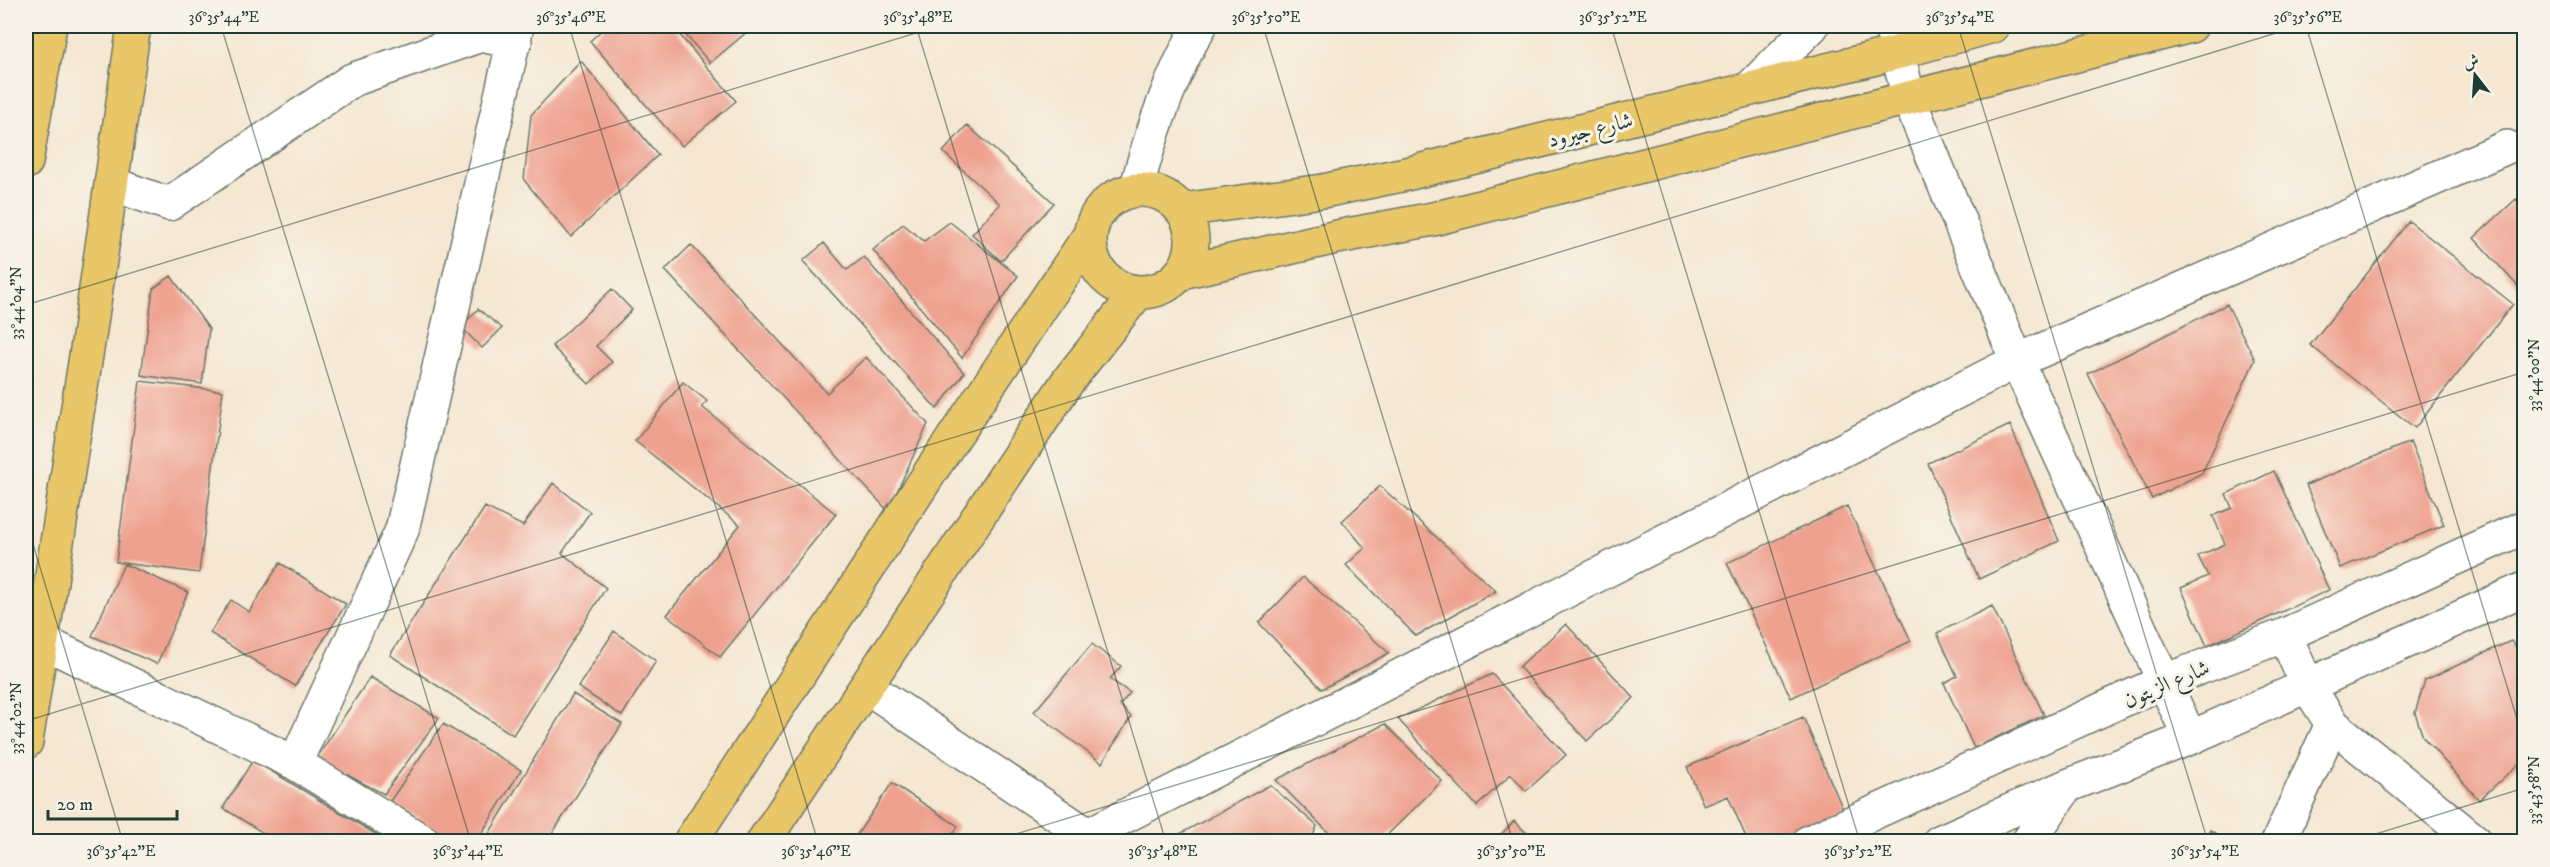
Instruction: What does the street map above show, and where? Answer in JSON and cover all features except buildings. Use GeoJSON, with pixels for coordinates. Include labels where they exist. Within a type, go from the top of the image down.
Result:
{"type":"FeatureCollection","features":[{"type":"Feature","properties":{"kind":"main road"},"geometry":{"type":"LineString","coordinates":[[26,162],[50,26]]}},
{"type":"Feature","properties":{"kind":"main road"},"geometry":{"type":"LineString","coordinates":[[26,742],[112,184],[134,26]]}},
{"type":"Feature","properties":{"kind":"main road","name":"شارع جيرود"},"geometry":{"type":"LineString","coordinates":[[1182,210],[1312,192],[1406,174],[1749,89],[1893,39],[1993,26]]}},
{"type":"Feature","properties":{"kind":"main road"},"geometry":{"type":"LineString","coordinates":[[1182,272],[1337,237],[1432,219],[2191,26]]}},
{"type":"Feature","properties":{"kind":"main road"},"geometry":{"type":"LineString","coordinates":[[690,842],[927,477],[1089,236],[1094,219],[1104,204],[1119,195],[1136,190],[1154,191],[1170,198],[1182,210],[1190,225],[1192,242],[1189,258],[1182,272],[1170,283],[1155,290],[1138,292],[1122,289],[1107,280],[1097,268],[1090,252],[1089,236]]}},
{"type":"Feature","properties":{"kind":"main road"},"geometry":{"type":"LineString","coordinates":[[763,842],[1068,381],[1138,292]]}},
{"type":"Feature","properties":{"kind":"street"},"geometry":{"type":"LineString","coordinates":[[1136,190],[1158,115],[1177,70],[1200,26]]}},
{"type":"Feature","properties":{"kind":"street"},"geometry":{"type":"LineString","coordinates":[[1749,89],[1812,26]]}},
{"type":"Feature","properties":{"kind":"street"},"geometry":{"type":"LineString","coordinates":[[112,184],[169,204],[352,80],[481,35],[522,31],[402,530],[295,763]]}},
{"type":"Feature","properties":{"kind":"street"},"geometry":{"type":"LineString","coordinates":[[1893,39],[1909,99],[2017,361],[2190,738]]}},
{"type":"Feature","properties":{"kind":"street"},"geometry":{"type":"LineString","coordinates":[[867,687],[1093,838],[2017,361],[2506,147]]}},
{"type":"Feature","properties":{"kind":"street","name":"شارع الزيتون"},"geometry":{"type":"LineString","coordinates":[[1809,842],[2165,681],[2285,635],[2524,527]]}},
{"type":"Feature","properties":{"kind":"street"},"geometry":{"type":"LineString","coordinates":[[1939,842],[2067,786],[2190,738],[2524,589]]}},
{"type":"Feature","properties":{"kind":"street"},"geometry":{"type":"LineString","coordinates":[[2285,635],[2307,685],[2332,724],[2476,842]]}},
{"type":"Feature","properties":{"kind":"street"},"geometry":{"type":"LineString","coordinates":[[41,641],[295,763],[424,842]]}},
{"type":"Feature","properties":{"kind":"street"},"geometry":{"type":"LineString","coordinates":[[2278,842],[2332,724]]}},
{"type":"Feature","properties":{"kind":"street"},"geometry":{"type":"LineString","coordinates":[[2028,842],[2067,786]]}}]}
